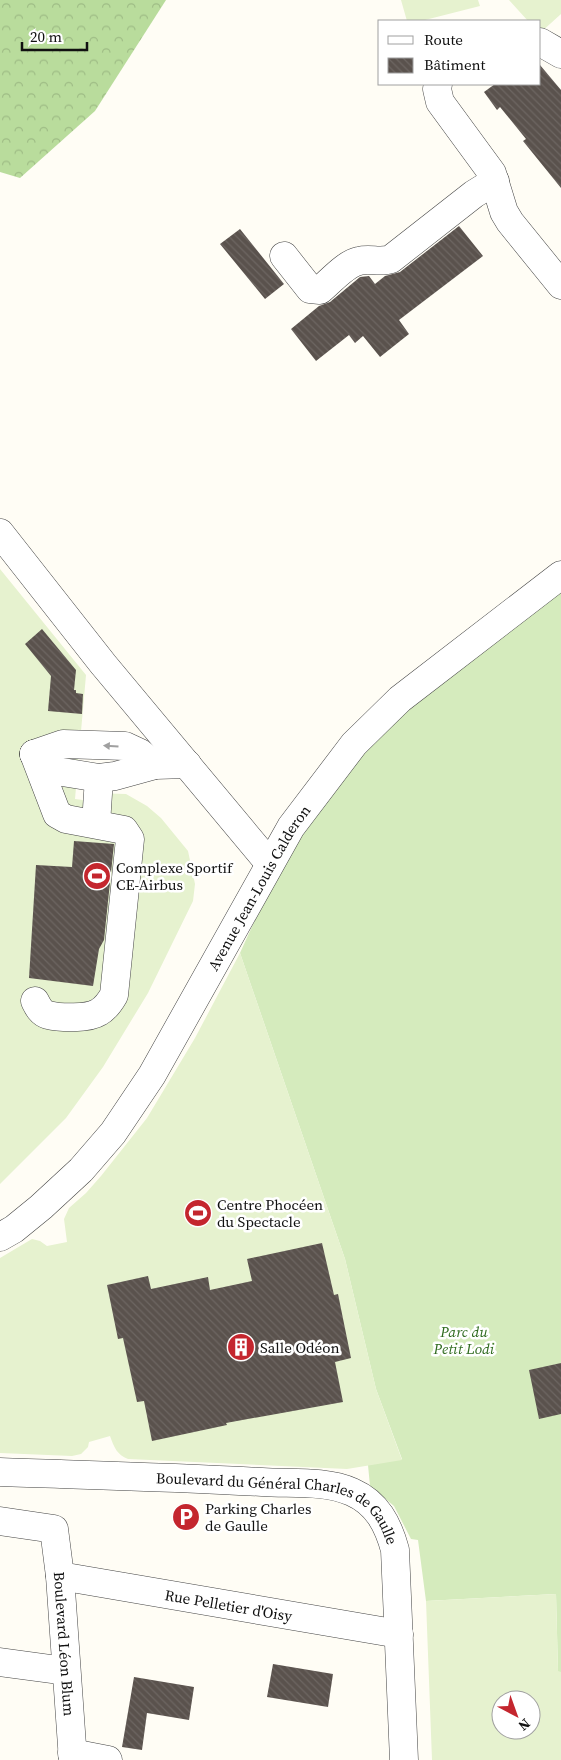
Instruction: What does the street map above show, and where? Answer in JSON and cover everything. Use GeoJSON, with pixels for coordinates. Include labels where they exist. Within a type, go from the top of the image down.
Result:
{"type":"FeatureCollection","features":[{"type":"Feature","properties":{"kind":"street"},"geometry":{"type":"LineString","coordinates":[[541,43],[561,54]]}},
{"type":"Feature","properties":{"kind":"street"},"geometry":{"type":"LineString","coordinates":[[438,85],[440,102],[488,166],[495,181],[504,212],[561,284]]}},
{"type":"Feature","properties":{"kind":"street"},"geometry":{"type":"LineString","coordinates":[[284,256],[310,289],[320,290],[352,264],[360,261],[384,262],[391,259],[474,194],[495,181]]}},
{"type":"Feature","properties":{"kind":"street"},"geometry":{"type":"LineString","coordinates":[[0,532],[186,764],[269,863]]}},
{"type":"Feature","properties":{"kind":"street","name":"Avenue Jean-Louis Calderon"},"geometry":{"type":"LineString","coordinates":[[0,1237],[14,1229],[54,1195],[81,1170],[113,1133],[152,1075],[269,863],[291,827],[354,744],[393,706],[561,575]]}},
{"type":"Feature","properties":{"kind":"street"},"geometry":{"type":"LineString","coordinates":[[34,754],[63,744],[125,746],[140,753],[154,764]]}},
{"type":"Feature","properties":{"kind":"street"},"geometry":{"type":"LineString","coordinates":[[34,754],[50,770],[100,778],[115,776],[154,764],[186,764]]}},
{"type":"Feature","properties":{"kind":"street"},"geometry":{"type":"LineString","coordinates":[[34,754],[57,814],[66,819],[124,830],[130,839],[114,995],[107,1006],[97,1014],[86,1018],[47,1015],[39,1010],[35,1001]]}},
{"type":"Feature","properties":{"kind":"street"},"geometry":{"type":"LineString","coordinates":[[96,824],[100,778]]}},
{"type":"Feature","properties":{"kind":"street","name":"Boulevard du Général Charles de Gaulle"},"geometry":{"type":"LineString","coordinates":[[0,1472],[334,1486],[364,1498],[377,1510],[391,1534],[395,1550],[404,1760]]}},
{"type":"Feature","properties":{"kind":"street","name":"Boulevard Léon Blum"},"geometry":{"type":"LineString","coordinates":[[0,1521],[54,1529],[60,1576],[73,1757]]}},
{"type":"Feature","properties":{"kind":"street","name":"Rue Pelletier d'Oisy"},"geometry":{"type":"LineString","coordinates":[[60,1576],[399,1634]]}},
{"type":"Feature","properties":{"kind":"street"},"geometry":{"type":"LineString","coordinates":[[0,1662],[66,1671]]}},
{"type":"Feature","properties":{"kind":"street"},"geometry":{"type":"LineString","coordinates":[[73,1757],[108,1760]]}},
{"type":"Feature","properties":{"kind":"green space"},"geometry":{"type":"Polygon","coordinates":[[[0,0],[166,0],[95,111],[20,178],[0,172],[0,0]]]}},
{"type":"Feature","properties":{"kind":"green space"},"geometry":{"type":"Polygon","coordinates":[[[401,0],[478,0],[480,6],[425,20],[407,20],[401,0]]]}},
{"type":"Feature","properties":{"kind":"green space"},"geometry":{"type":"Polygon","coordinates":[[[509,0],[561,0],[561,14],[541,32],[541,20],[527,20],[509,0]]]}},
{"type":"Feature","properties":{"kind":"green space","name":"Complexe Sportif CE-Airbus"},"geometry":{"type":"Polygon","coordinates":[[[0,569],[86,675],[75,799],[91,801],[91,793],[126,794],[147,806],[161,818],[188,851],[195,884],[193,901],[148,993],[103,1067],[66,1118],[0,1184],[0,569]]]}},
{"type":"Feature","properties":{"kind":"green space","name":"Parc du Petit Lodi"},"geometry":{"type":"Polygon","coordinates":[[[561,588],[561,1672],[558,1672],[556,1594],[426,1601],[418,1540],[411,1539],[394,1506],[370,1486],[368,1465],[402,1459],[376,1389],[345,1259],[240,953],[268,894],[300,836],[350,769],[377,740],[435,686],[561,588]]]}},
{"type":"Feature","properties":{"kind":"green space","name":"Centre Phocéen du Spectacle"},"geometry":{"type":"Polygon","coordinates":[[[240,953],[345,1259],[376,1389],[402,1460],[347,1469],[128,1459],[116,1450],[110,1436],[89,1442],[88,1447],[81,1454],[72,1456],[0,1453],[0,1258],[32,1239],[40,1241],[47,1246],[67,1242],[64,1219],[69,1208],[101,1176],[147,1118],[195,1038],[240,953]]]}},
{"type":"Feature","properties":{"kind":"green space"},"geometry":{"type":"Polygon","coordinates":[[[556,1594],[558,1671],[561,1672],[561,1760],[432,1760],[426,1601],[556,1594]]]}},
{"type":"Feature","properties":{"kind":"building"},"geometry":{"type":"Polygon","coordinates":[[[541,66],[561,90],[561,188],[523,141],[526,139],[500,107],[497,110],[484,92],[494,85],[541,85],[541,66]]]}},
{"type":"Feature","properties":{"kind":"building"},"geometry":{"type":"Polygon","coordinates":[[[459,226],[483,256],[399,320],[409,334],[380,357],[363,336],[355,343],[349,335],[316,361],[291,329],[319,306],[330,302],[360,277],[369,276],[375,284],[385,276],[400,272],[459,226]]]}},
{"type":"Feature","properties":{"kind":"building"},"geometry":{"type":"Polygon","coordinates":[[[240,229],[284,284],[265,299],[220,244],[240,229]]]}},
{"type":"Feature","properties":{"kind":"building"},"geometry":{"type":"Polygon","coordinates":[[[42,629],[76,670],[74,690],[76,690],[76,693],[83,694],[82,714],[48,711],[51,676],[25,644],[42,629]]]}},
{"type":"Feature","properties":{"kind":"building"},"geometry":{"type":"Polygon","coordinates":[[[74,841],[114,844],[104,940],[99,949],[93,986],[29,978],[36,865],[72,867],[74,841]]]}},
{"type":"Feature","properties":{"kind":"building","name":"Salle Odéon"},"geometry":{"type":"Polygon","coordinates":[[[322,1243],[334,1295],[338,1294],[351,1358],[335,1362],[343,1402],[226,1423],[227,1425],[152,1441],[144,1401],[137,1402],[123,1338],[118,1339],[107,1285],[148,1276],[151,1289],[208,1277],[210,1290],[252,1281],[247,1259],[322,1243]]]}},
{"type":"Feature","properties":{"kind":"building"},"geometry":{"type":"Polygon","coordinates":[[[561,1363],[561,1414],[539,1419],[529,1370],[561,1363]]]}},
{"type":"Feature","properties":{"kind":"building"},"geometry":{"type":"Polygon","coordinates":[[[273,1664],[333,1674],[328,1707],[267,1697],[273,1664]]]}},
{"type":"Feature","properties":{"kind":"building"},"geometry":{"type":"Polygon","coordinates":[[[134,1677],[194,1687],[189,1720],[147,1713],[142,1750],[122,1747],[134,1677]]]}},
{"type":"Feature","properties":{"kind":"place","name":"Complexe Sportif CE-Airbus"},"geometry":{"type":"Point","coordinates":[97,876]}},
{"type":"Feature","properties":{"kind":"place","name":"Centre Phocéen du Spectacle"},"geometry":{"type":"Point","coordinates":[198,1213]}},
{"type":"Feature","properties":{"kind":"place","name":"Salle Odéon"},"geometry":{"type":"Point","coordinates":[241,1347]}},
{"type":"Feature","properties":{"kind":"place","name":"Parking Charles de Gaulle"},"geometry":{"type":"Point","coordinates":[186,1517]}}]}
